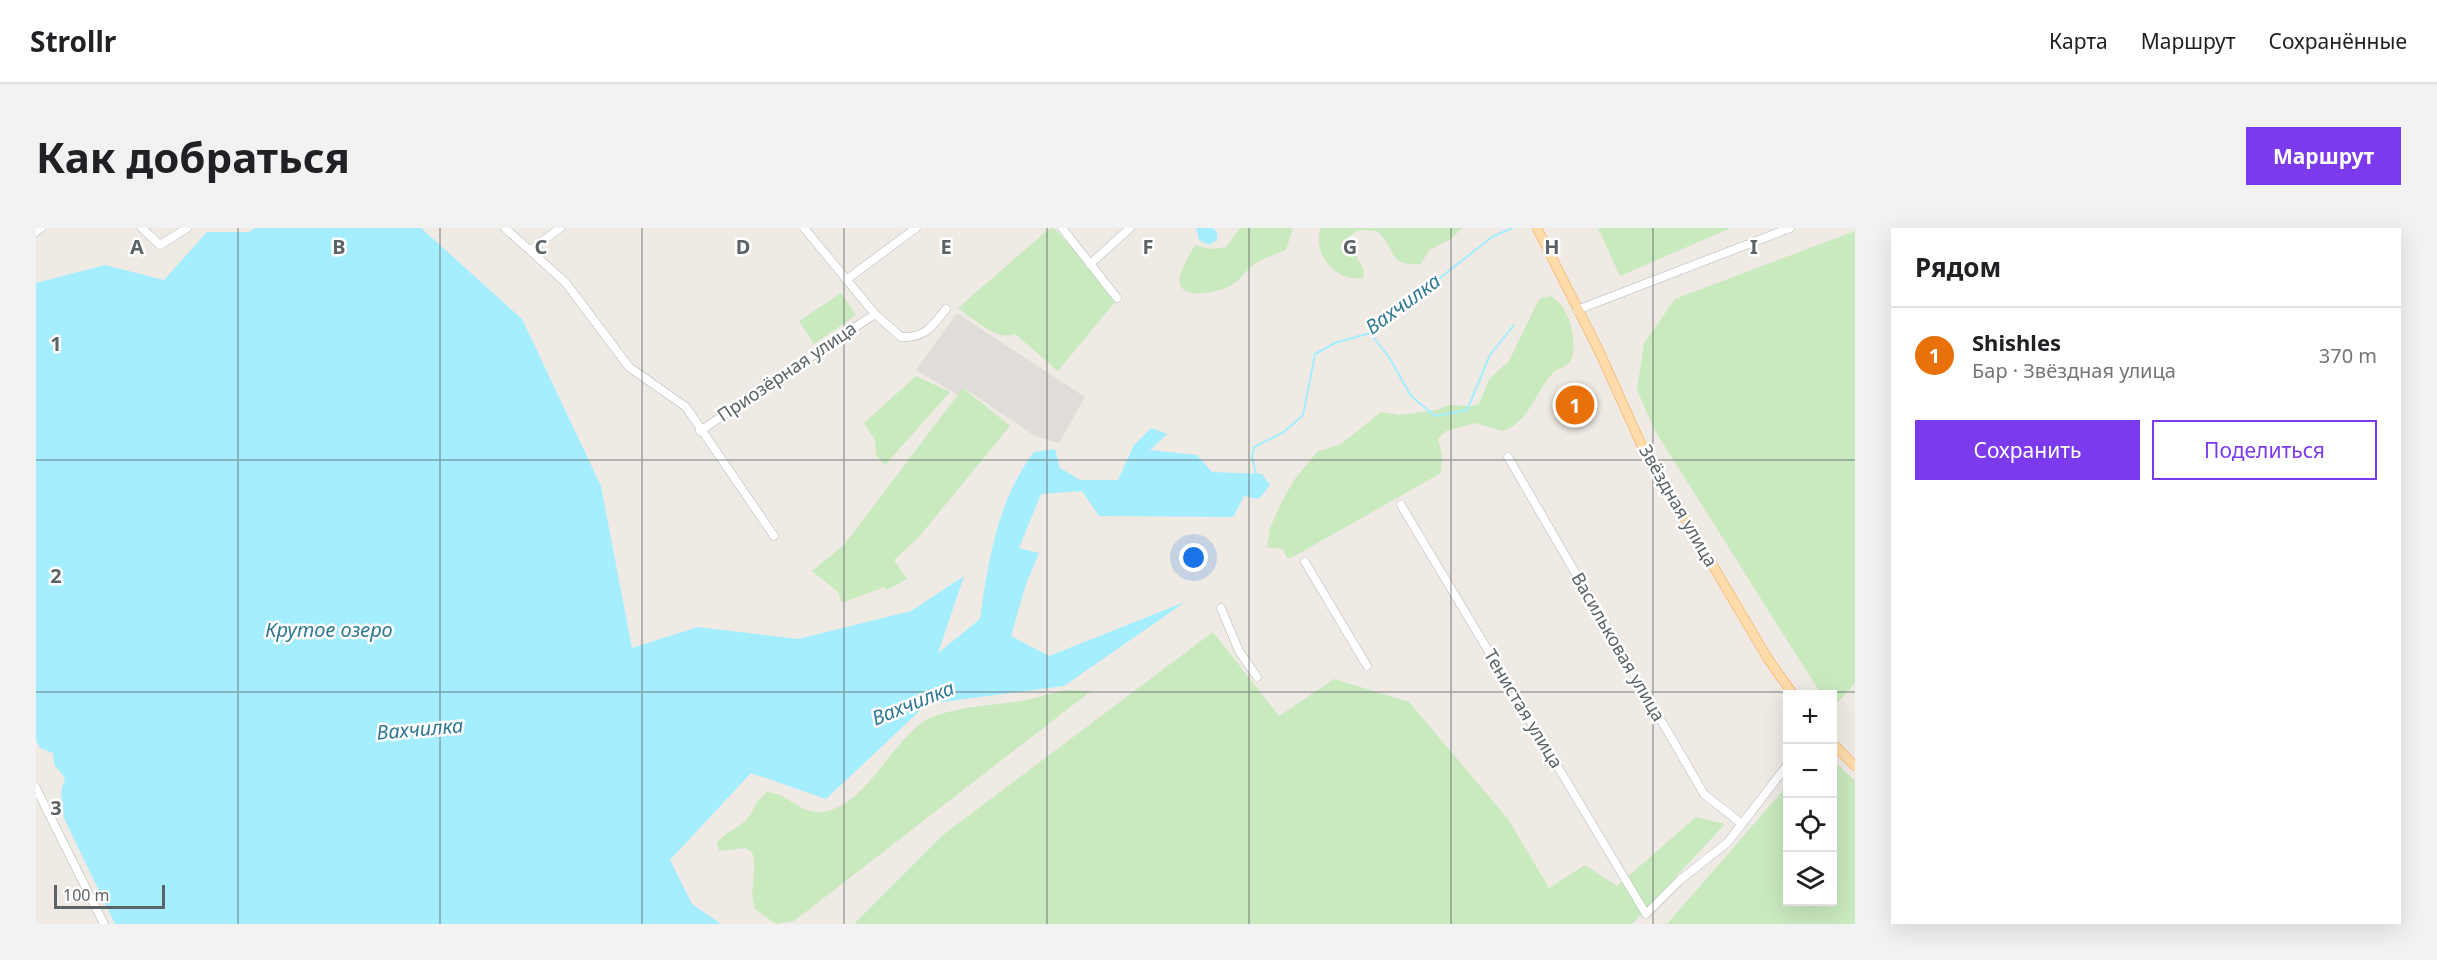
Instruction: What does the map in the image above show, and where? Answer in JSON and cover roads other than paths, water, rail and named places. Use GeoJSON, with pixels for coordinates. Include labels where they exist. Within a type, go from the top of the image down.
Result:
{"type":"FeatureCollection","features":[{"type":"Feature","properties":{"kind":"main road","name":"Звёздная улица"},"geometry":{"type":"LineString","coordinates":[[1537,228],[1641,444],[1768,659],[1790,690]]}},
{"type":"Feature","properties":{"kind":"main road"},"geometry":{"type":"LineString","coordinates":[[1835,744],[1855,766]]}},
{"type":"Feature","properties":{"kind":"street"},"geometry":{"type":"LineString","coordinates":[[36,232],[41,228]]}},
{"type":"Feature","properties":{"kind":"street"},"geometry":{"type":"LineString","coordinates":[[142,228],[160,245],[187,228]]}},
{"type":"Feature","properties":{"kind":"street"},"geometry":{"type":"LineString","coordinates":[[505,228],[566,283],[629,367],[686,407],[774,536]]}},
{"type":"Feature","properties":{"kind":"street"},"geometry":{"type":"LineString","coordinates":[[531,250],[560,228]]}},
{"type":"Feature","properties":{"kind":"street"},"geometry":{"type":"LineString","coordinates":[[804,228],[875,314],[901,337],[917,338],[932,327],[946,309]]}},
{"type":"Feature","properties":{"kind":"street"},"geometry":{"type":"LineString","coordinates":[[846,280],[915,228]]}},
{"type":"Feature","properties":{"kind":"street"},"geometry":{"type":"LineString","coordinates":[[1062,228],[1117,297]]}},
{"type":"Feature","properties":{"kind":"street"},"geometry":{"type":"LineString","coordinates":[[1090,264],[1130,228]]}},
{"type":"Feature","properties":{"kind":"street"},"geometry":{"type":"LineString","coordinates":[[1577,310],[1790,228]]}},
{"type":"Feature","properties":{"kind":"street","name":"Приозёрная улица"},"geometry":{"type":"LineString","coordinates":[[700,430],[875,314]]}},
{"type":"Feature","properties":{"kind":"street","name":"Васильковая улица"},"geometry":{"type":"LineString","coordinates":[[1508,457],[1704,794],[1742,825]]}},
{"type":"Feature","properties":{"kind":"street","name":"Тенистая улица"},"geometry":{"type":"LineString","coordinates":[[1401,505],[1646,914],[1680,880],[1728,842],[1742,825]]}},
{"type":"Feature","properties":{"kind":"street"},"geometry":{"type":"LineString","coordinates":[[1305,562],[1366,666]]}},
{"type":"Feature","properties":{"kind":"street"},"geometry":{"type":"LineString","coordinates":[[1221,608],[1239,651],[1257,676]]}},
{"type":"Feature","properties":{"kind":"street"},"geometry":{"type":"LineString","coordinates":[[1742,825],[1783,769]]}},
{"type":"Feature","properties":{"kind":"street"},"geometry":{"type":"LineString","coordinates":[[36,788],[104,924]]}},
{"type":"Feature","properties":{"kind":"water","name":"Крутое озеро"},"geometry":{"type":"Polygon","coordinates":[[[254,228],[421,228],[522,319],[601,486],[632,648],[698,627],[798,639],[911,611],[964,576],[938,653],[980,619],[996,531],[1011,490],[1034,452],[1055,449],[1060,468],[1080,480],[1118,480],[1134,445],[1151,428],[1167,434],[1150,450],[1197,455],[1212,472],[1262,474],[1270,485],[1259,499],[1244,496],[1233,517],[1099,516],[1082,491],[1041,494],[1019,548],[1039,553],[1026,584],[1011,636],[1049,656],[1185,602],[1064,686],[927,704],[826,799],[751,773],[670,860],[692,904],[721,924],[115,924],[64,818],[61,792],[65,778],[54,764],[53,753],[40,748],[36,740],[36,283],[105,265],[164,280],[207,232],[250,232],[254,228]]]}},
{"type":"Feature","properties":{"kind":"water"},"geometry":{"type":"Polygon","coordinates":[[[1196,228],[1213,228],[1217,232],[1217,240],[1209,245],[1199,240],[1196,228]]]}},
{"type":"Feature","properties":{"kind":"waterway","name":"Вахчилка"},"geometry":{"type":"LineString","coordinates":[[1254,475],[1256,474],[1252,457],[1254,447],[1284,432],[1303,415],[1315,354],[1335,343],[1370,333],[1492,237],[1512,228]]}},
{"type":"Feature","properties":{"kind":"waterway"},"geometry":{"type":"LineString","coordinates":[[1370,333],[1389,357],[1411,396],[1435,416],[1467,410],[1490,355],[1514,325]]}},
{"type":"Feature","properties":{"kind":"place","name":"Shishles"},"geometry":{"type":"Point","coordinates":[1575,405]}}]}
